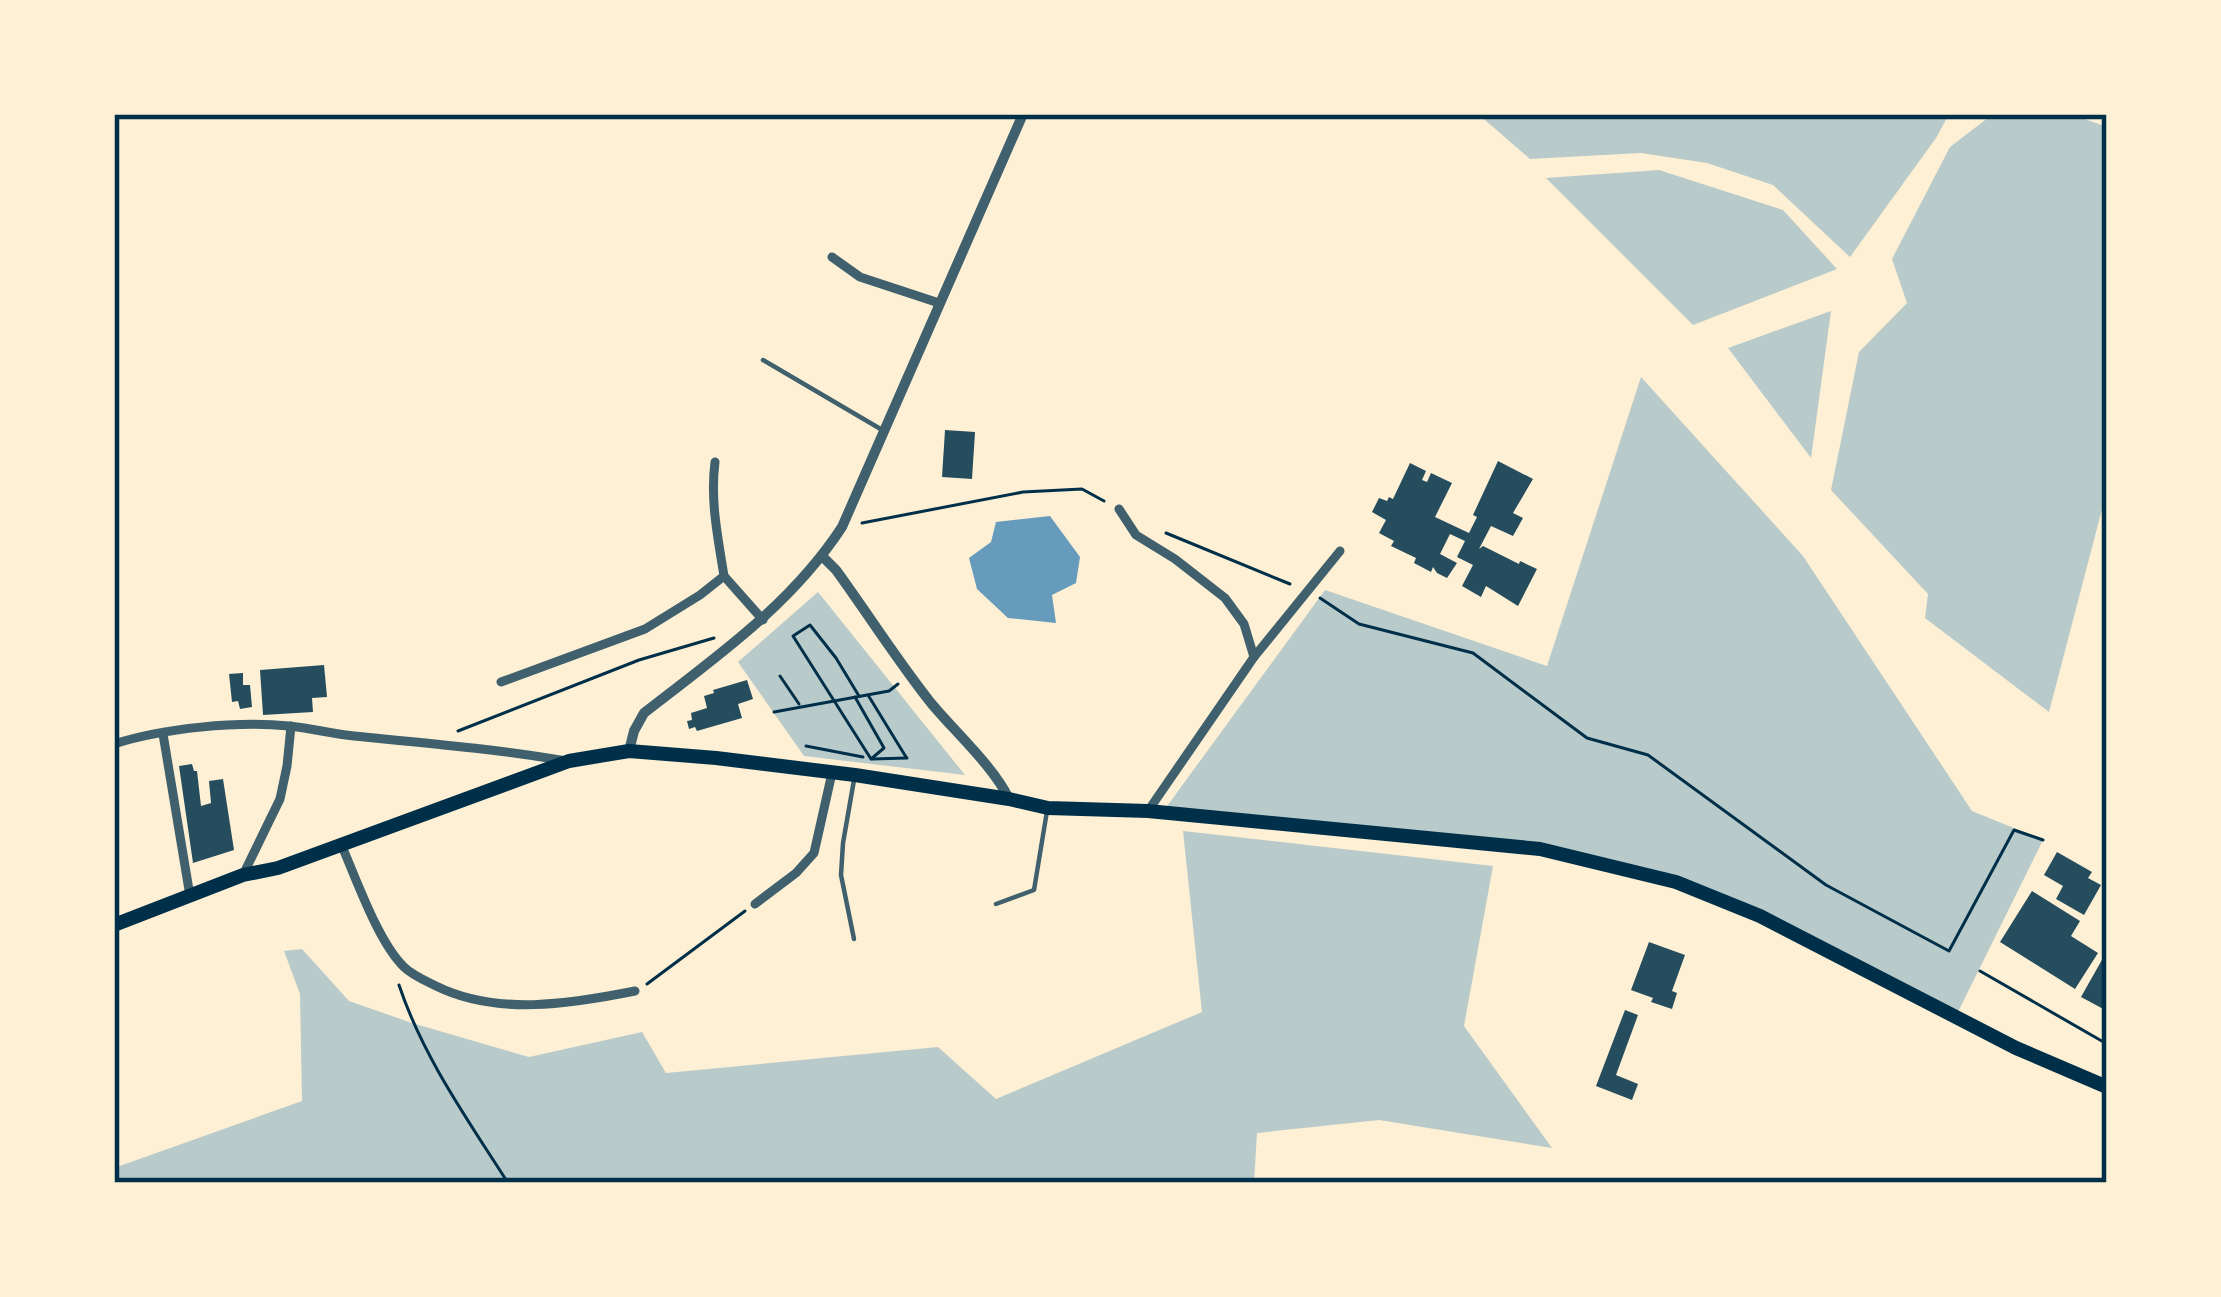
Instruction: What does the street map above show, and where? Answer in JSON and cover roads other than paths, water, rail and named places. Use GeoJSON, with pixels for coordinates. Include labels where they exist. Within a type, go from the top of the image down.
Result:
{"type":"FeatureCollection","features":[{"type":"Feature","properties":{"kind":"main road"},"geometry":{"type":"LineString","coordinates":[[114,925],[569,761],[629,751],[716,758],[855,775],[1048,808],[1148,811],[1540,849],[1676,882],[1760,916],[2016,1048],[2107,1087]]}},
{"type":"Feature","properties":{"kind":"street"},"geometry":{"type":"LineString","coordinates":[[629,751],[644,713],[763,620],[842,527],[1019,115]]}},
{"type":"Feature","properties":{"kind":"street"},"geometry":{"type":"LineString","coordinates":[[832,257],[860,277],[939,303]]}},
{"type":"Feature","properties":{"kind":"street"},"geometry":{"type":"LineString","coordinates":[[715,462],[712,484],[724,576],[763,620]]}},
{"type":"Feature","properties":{"kind":"street"},"geometry":{"type":"LineString","coordinates":[[1119,509],[1136,536],[1225,598],[1244,624],[1254,657]]}},
{"type":"Feature","properties":{"kind":"street"},"geometry":{"type":"LineString","coordinates":[[1148,811],[1254,657],[1340,551]]}},
{"type":"Feature","properties":{"kind":"street"},"geometry":{"type":"LineString","coordinates":[[822,556],[909,676],[1002,784],[1009,799]]}},
{"type":"Feature","properties":{"kind":"street"},"geometry":{"type":"LineString","coordinates":[[501,682],[645,629],[724,576]]}},
{"type":"Feature","properties":{"kind":"street"},"geometry":{"type":"LineString","coordinates":[[114,743],[238,724],[291,726],[569,761]]}},
{"type":"Feature","properties":{"kind":"street"},"geometry":{"type":"LineString","coordinates":[[243,875],[280,799],[291,726]]}},
{"type":"Feature","properties":{"kind":"street"},"geometry":{"type":"LineString","coordinates":[[164,734],[190,896]]}},
{"type":"Feature","properties":{"kind":"street"},"geometry":{"type":"LineString","coordinates":[[755,904],[814,853],[832,773]]}},
{"type":"Feature","properties":{"kind":"street"},"geometry":{"type":"LineString","coordinates":[[341,844],[384,938],[404,967],[452,994],[521,1005],[564,1004],[635,991]]}},
{"type":"Feature","properties":{"kind":"lane"},"geometry":{"type":"LineString","coordinates":[[764,360],[884,430]]}},
{"type":"Feature","properties":{"kind":"lane"},"geometry":{"type":"LineString","coordinates":[[854,940],[841,875],[855,775]]}},
{"type":"Feature","properties":{"kind":"lane"},"geometry":{"type":"LineString","coordinates":[[996,904],[1034,890],[1048,808]]}},
{"type":"Feature","properties":{"kind":"water"},"geometry":{"type":"Polygon","coordinates":[[[1050,516],[1080,557],[1076,583],[1052,595],[1056,623],[1008,618],[977,589],[969,558],[991,542],[996,522],[1050,516]]]}}]}
